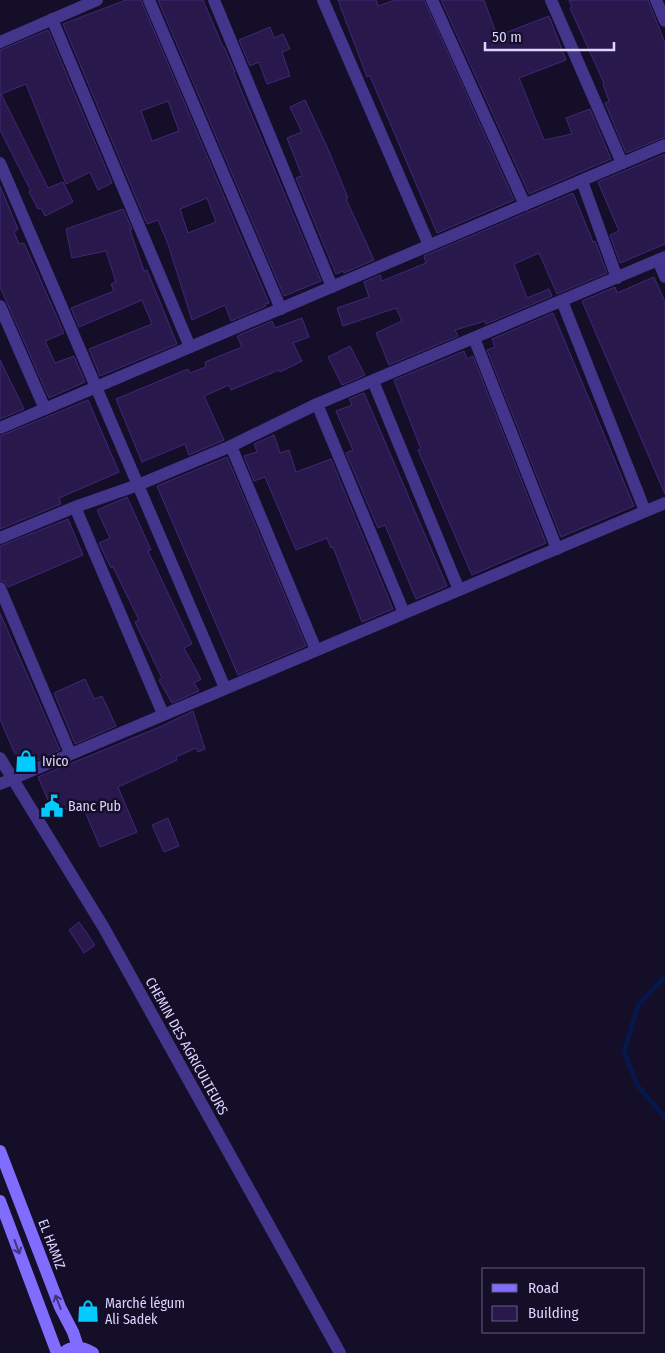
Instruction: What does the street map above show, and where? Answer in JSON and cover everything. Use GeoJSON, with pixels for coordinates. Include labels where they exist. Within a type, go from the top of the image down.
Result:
{"type":"FeatureCollection","features":[{"type":"Feature","properties":{"kind":"main road","name":"EL HAMIZ"},"geometry":{"type":"LineString","coordinates":[[0,1150],[60,1307],[73,1332],[78,1347]]}},
{"type":"Feature","properties":{"kind":"main road"},"geometry":{"type":"LineString","coordinates":[[0,1202],[57,1353]]}},
{"type":"Feature","properties":{"kind":"main road"},"geometry":{"type":"LineString","coordinates":[[63,1353],[78,1347],[93,1353]]}},
{"type":"Feature","properties":{"kind":"street"},"geometry":{"type":"LineString","coordinates":[[0,42],[97,0]]}},
{"type":"Feature","properties":{"kind":"street"},"geometry":{"type":"LineString","coordinates":[[149,0],[281,309]]}},
{"type":"Feature","properties":{"kind":"street"},"geometry":{"type":"LineString","coordinates":[[214,0],[332,287]]}},
{"type":"Feature","properties":{"kind":"street"},"geometry":{"type":"LineString","coordinates":[[324,0],[430,245]]}},
{"type":"Feature","properties":{"kind":"street"},"geometry":{"type":"LineString","coordinates":[[432,0],[525,205]]}},
{"type":"Feature","properties":{"kind":"street"},"geometry":{"type":"LineString","coordinates":[[551,0],[622,163]]}},
{"type":"Feature","properties":{"kind":"street"},"geometry":{"type":"LineString","coordinates":[[656,0],[665,21]]}},
{"type":"Feature","properties":{"kind":"street"},"geometry":{"type":"LineString","coordinates":[[52,19],[190,347]]}},
{"type":"Feature","properties":{"kind":"street"},"geometry":{"type":"LineString","coordinates":[[0,428],[665,145]]}},
{"type":"Feature","properties":{"kind":"street"},"geometry":{"type":"LineString","coordinates":[[0,163],[225,688]]}},
{"type":"Feature","properties":{"kind":"street"},"geometry":{"type":"LineString","coordinates":[[582,181],[617,278]]}},
{"type":"Feature","properties":{"kind":"street"},"geometry":{"type":"LineString","coordinates":[[0,538],[75,507],[138,485],[231,446],[317,404],[662,259],[665,277]]}},
{"type":"Feature","properties":{"kind":"street"},"geometry":{"type":"LineString","coordinates":[[562,301],[645,511]]}},
{"type":"Feature","properties":{"kind":"street"},"geometry":{"type":"LineString","coordinates":[[0,306],[45,409]]}},
{"type":"Feature","properties":{"kind":"street"},"geometry":{"type":"LineString","coordinates":[[474,338],[557,549]]}},
{"type":"Feature","properties":{"kind":"street"},"geometry":{"type":"LineString","coordinates":[[373,381],[459,590]]}},
{"type":"Feature","properties":{"kind":"street"},"geometry":{"type":"LineString","coordinates":[[317,404],[404,613]]}},
{"type":"Feature","properties":{"kind":"street"},"geometry":{"type":"LineString","coordinates":[[231,446],[316,650]]}},
{"type":"Feature","properties":{"kind":"street"},"geometry":{"type":"LineString","coordinates":[[6,782],[70,753],[665,503]]}},
{"type":"Feature","properties":{"kind":"street"},"geometry":{"type":"LineString","coordinates":[[75,507],[163,714]]}},
{"type":"Feature","properties":{"kind":"street"},"geometry":{"type":"LineString","coordinates":[[0,588],[70,753]]}},
{"type":"Feature","properties":{"kind":"street","name":"CHEMIN DES AGRICULTEURS"},"geometry":{"type":"LineString","coordinates":[[0,758],[6,782],[104,928],[340,1353]]}},
{"type":"Feature","properties":{"kind":"building"},"geometry":{"type":"Polygon","coordinates":[[[126,0],[141,0],[269,303],[265,304],[266,306],[231,321],[225,305],[192,320],[168,244],[158,220],[147,224],[63,24],[126,0]],[[168,101],[141,111],[152,141],[179,131],[168,101]],[[207,198],[180,209],[188,233],[216,222],[207,198]]]}},
{"type":"Feature","properties":{"kind":"building"},"geometry":{"type":"Polygon","coordinates":[[[158,0],[203,0],[235,72],[321,281],[284,296],[158,0]]]}},
{"type":"Feature","properties":{"kind":"building"},"geometry":{"type":"Polygon","coordinates":[[[338,0],[376,0],[378,6],[395,0],[424,0],[514,200],[437,233],[370,76],[367,77],[338,0]]]}},
{"type":"Feature","properties":{"kind":"building"},"geometry":{"type":"Polygon","coordinates":[[[441,0],[484,0],[497,36],[549,16],[566,60],[519,78],[544,140],[572,134],[566,118],[590,109],[611,159],[529,194],[441,0]]]}},
{"type":"Feature","properties":{"kind":"building"},"geometry":{"type":"Polygon","coordinates":[[[569,0],[648,0],[665,43],[665,137],[626,153],[605,103],[609,101],[604,83],[570,8],[572,7],[569,0]]]}},
{"type":"Feature","properties":{"kind":"building"},"geometry":{"type":"Polygon","coordinates":[[[270,27],[274,38],[283,34],[290,49],[282,52],[290,76],[267,84],[259,62],[250,66],[239,40],[270,27]]]}},
{"type":"Feature","properties":{"kind":"building"},"geometry":{"type":"Polygon","coordinates":[[[48,30],[112,183],[98,190],[90,172],[66,184],[26,84],[1,94],[48,188],[63,182],[73,202],[45,216],[41,208],[38,209],[29,192],[31,191],[0,130],[0,50],[48,30]]]}},
{"type":"Feature","properties":{"kind":"building"},"geometry":{"type":"Polygon","coordinates":[[[305,100],[328,149],[348,198],[346,199],[374,260],[344,273],[343,271],[336,274],[296,178],[302,176],[287,138],[302,132],[290,107],[305,100]]]}},
{"type":"Feature","properties":{"kind":"building"},"geometry":{"type":"Polygon","coordinates":[[[665,154],[665,244],[620,263],[610,235],[619,231],[598,182],[665,154]]]}},
{"type":"Feature","properties":{"kind":"building"},"geometry":{"type":"Polygon","coordinates":[[[0,186],[18,229],[14,232],[19,244],[24,243],[64,333],[45,341],[55,363],[74,356],[85,382],[49,398],[0,287],[0,186]]]}},
{"type":"Feature","properties":{"kind":"building"},"geometry":{"type":"Polygon","coordinates":[[[573,193],[607,273],[557,294],[539,253],[514,264],[527,298],[549,289],[552,296],[486,324],[485,321],[455,330],[458,336],[389,365],[376,333],[402,321],[396,308],[343,326],[337,308],[369,297],[364,282],[380,275],[382,281],[426,263],[424,256],[573,193]]]}},
{"type":"Feature","properties":{"kind":"building"},"geometry":{"type":"Polygon","coordinates":[[[123,209],[132,229],[130,230],[144,271],[147,270],[177,344],[100,376],[89,349],[152,324],[142,300],[79,327],[71,308],[114,291],[111,284],[116,282],[106,251],[72,258],[66,229],[123,209]]]}},
{"type":"Feature","properties":{"kind":"building"},"geometry":{"type":"Polygon","coordinates":[[[654,277],[665,302],[665,494],[582,301],[615,287],[617,293],[654,277]]]}},
{"type":"Feature","properties":{"kind":"building"},"geometry":{"type":"Polygon","coordinates":[[[553,313],[634,506],[561,537],[487,350],[495,347],[492,339],[553,313]]]}},
{"type":"Feature","properties":{"kind":"building"},"geometry":{"type":"Polygon","coordinates":[[[302,318],[309,337],[293,343],[302,361],[280,372],[279,370],[231,390],[229,385],[204,396],[224,440],[189,455],[185,444],[142,462],[116,399],[188,369],[190,373],[206,367],[205,362],[242,347],[237,336],[272,321],[275,328],[302,318]]]}},
{"type":"Feature","properties":{"kind":"building"},"geometry":{"type":"Polygon","coordinates":[[[350,346],[365,375],[342,385],[328,357],[350,346]]]}},
{"type":"Feature","properties":{"kind":"building"},"geometry":{"type":"Polygon","coordinates":[[[464,351],[467,359],[473,356],[546,543],[472,575],[418,450],[421,449],[394,380],[464,351]]]}},
{"type":"Feature","properties":{"kind":"building"},"geometry":{"type":"Polygon","coordinates":[[[0,360],[24,409],[0,419],[0,360]]]}},
{"type":"Feature","properties":{"kind":"building"},"geometry":{"type":"Polygon","coordinates":[[[364,393],[447,586],[416,599],[385,525],[378,528],[346,453],[353,450],[336,411],[352,405],[349,399],[364,393]]]}},
{"type":"Feature","properties":{"kind":"building"},"geometry":{"type":"Polygon","coordinates":[[[88,400],[119,472],[59,498],[61,504],[0,529],[0,436],[88,400]]]}},
{"type":"Feature","properties":{"kind":"building"},"geometry":{"type":"Polygon","coordinates":[[[274,435],[280,453],[289,450],[296,472],[331,459],[393,609],[362,622],[333,547],[331,548],[327,538],[296,550],[265,477],[254,481],[244,456],[257,452],[254,444],[274,435]]]}},
{"type":"Feature","properties":{"kind":"building"},"geometry":{"type":"Polygon","coordinates":[[[227,457],[306,646],[238,675],[157,486],[227,457]]]}},
{"type":"Feature","properties":{"kind":"building"},"geometry":{"type":"Polygon","coordinates":[[[127,497],[151,550],[148,551],[192,644],[184,648],[201,679],[194,683],[199,691],[172,703],[159,680],[162,678],[135,622],[139,620],[99,543],[110,538],[97,510],[127,497]]]}},
{"type":"Feature","properties":{"kind":"building"},"geometry":{"type":"Polygon","coordinates":[[[68,519],[83,555],[8,587],[5,582],[0,580],[0,546],[68,519]]]}},
{"type":"Feature","properties":{"kind":"building"},"geometry":{"type":"Polygon","coordinates":[[[0,613],[60,750],[32,762],[30,756],[18,761],[0,719],[0,613]]]}},
{"type":"Feature","properties":{"kind":"building"},"geometry":{"type":"Polygon","coordinates":[[[85,679],[94,699],[102,696],[116,726],[75,744],[54,693],[85,679]]]}},
{"type":"Feature","properties":{"kind":"building"},"geometry":{"type":"Polygon","coordinates":[[[193,711],[205,749],[198,752],[196,748],[176,757],[177,760],[118,787],[137,832],[100,847],[81,802],[54,814],[38,777],[162,726],[193,711]]]}},
{"type":"Feature","properties":{"kind":"building"},"geometry":{"type":"Polygon","coordinates":[[[168,818],[179,846],[164,852],[152,825],[168,818]]]}},
{"type":"Feature","properties":{"kind":"building"},"geometry":{"type":"Polygon","coordinates":[[[79,922],[95,945],[84,953],[69,930],[79,922]]]}},
{"type":"Feature","properties":{"kind":"waterway"},"geometry":{"type":"LineString","coordinates":[[665,976],[638,1006],[624,1052],[638,1086],[665,1118]]}},
{"type":"Feature","properties":{"kind":"place","name":"Ivico"},"geometry":{"type":"Point","coordinates":[26,761]}},
{"type":"Feature","properties":{"kind":"place","name":"Banc Pub"},"geometry":{"type":"Point","coordinates":[52,806]}},
{"type":"Feature","properties":{"kind":"place","name":"Marché légum Ali Sadek"},"geometry":{"type":"Point","coordinates":[88,1311]}}]}
